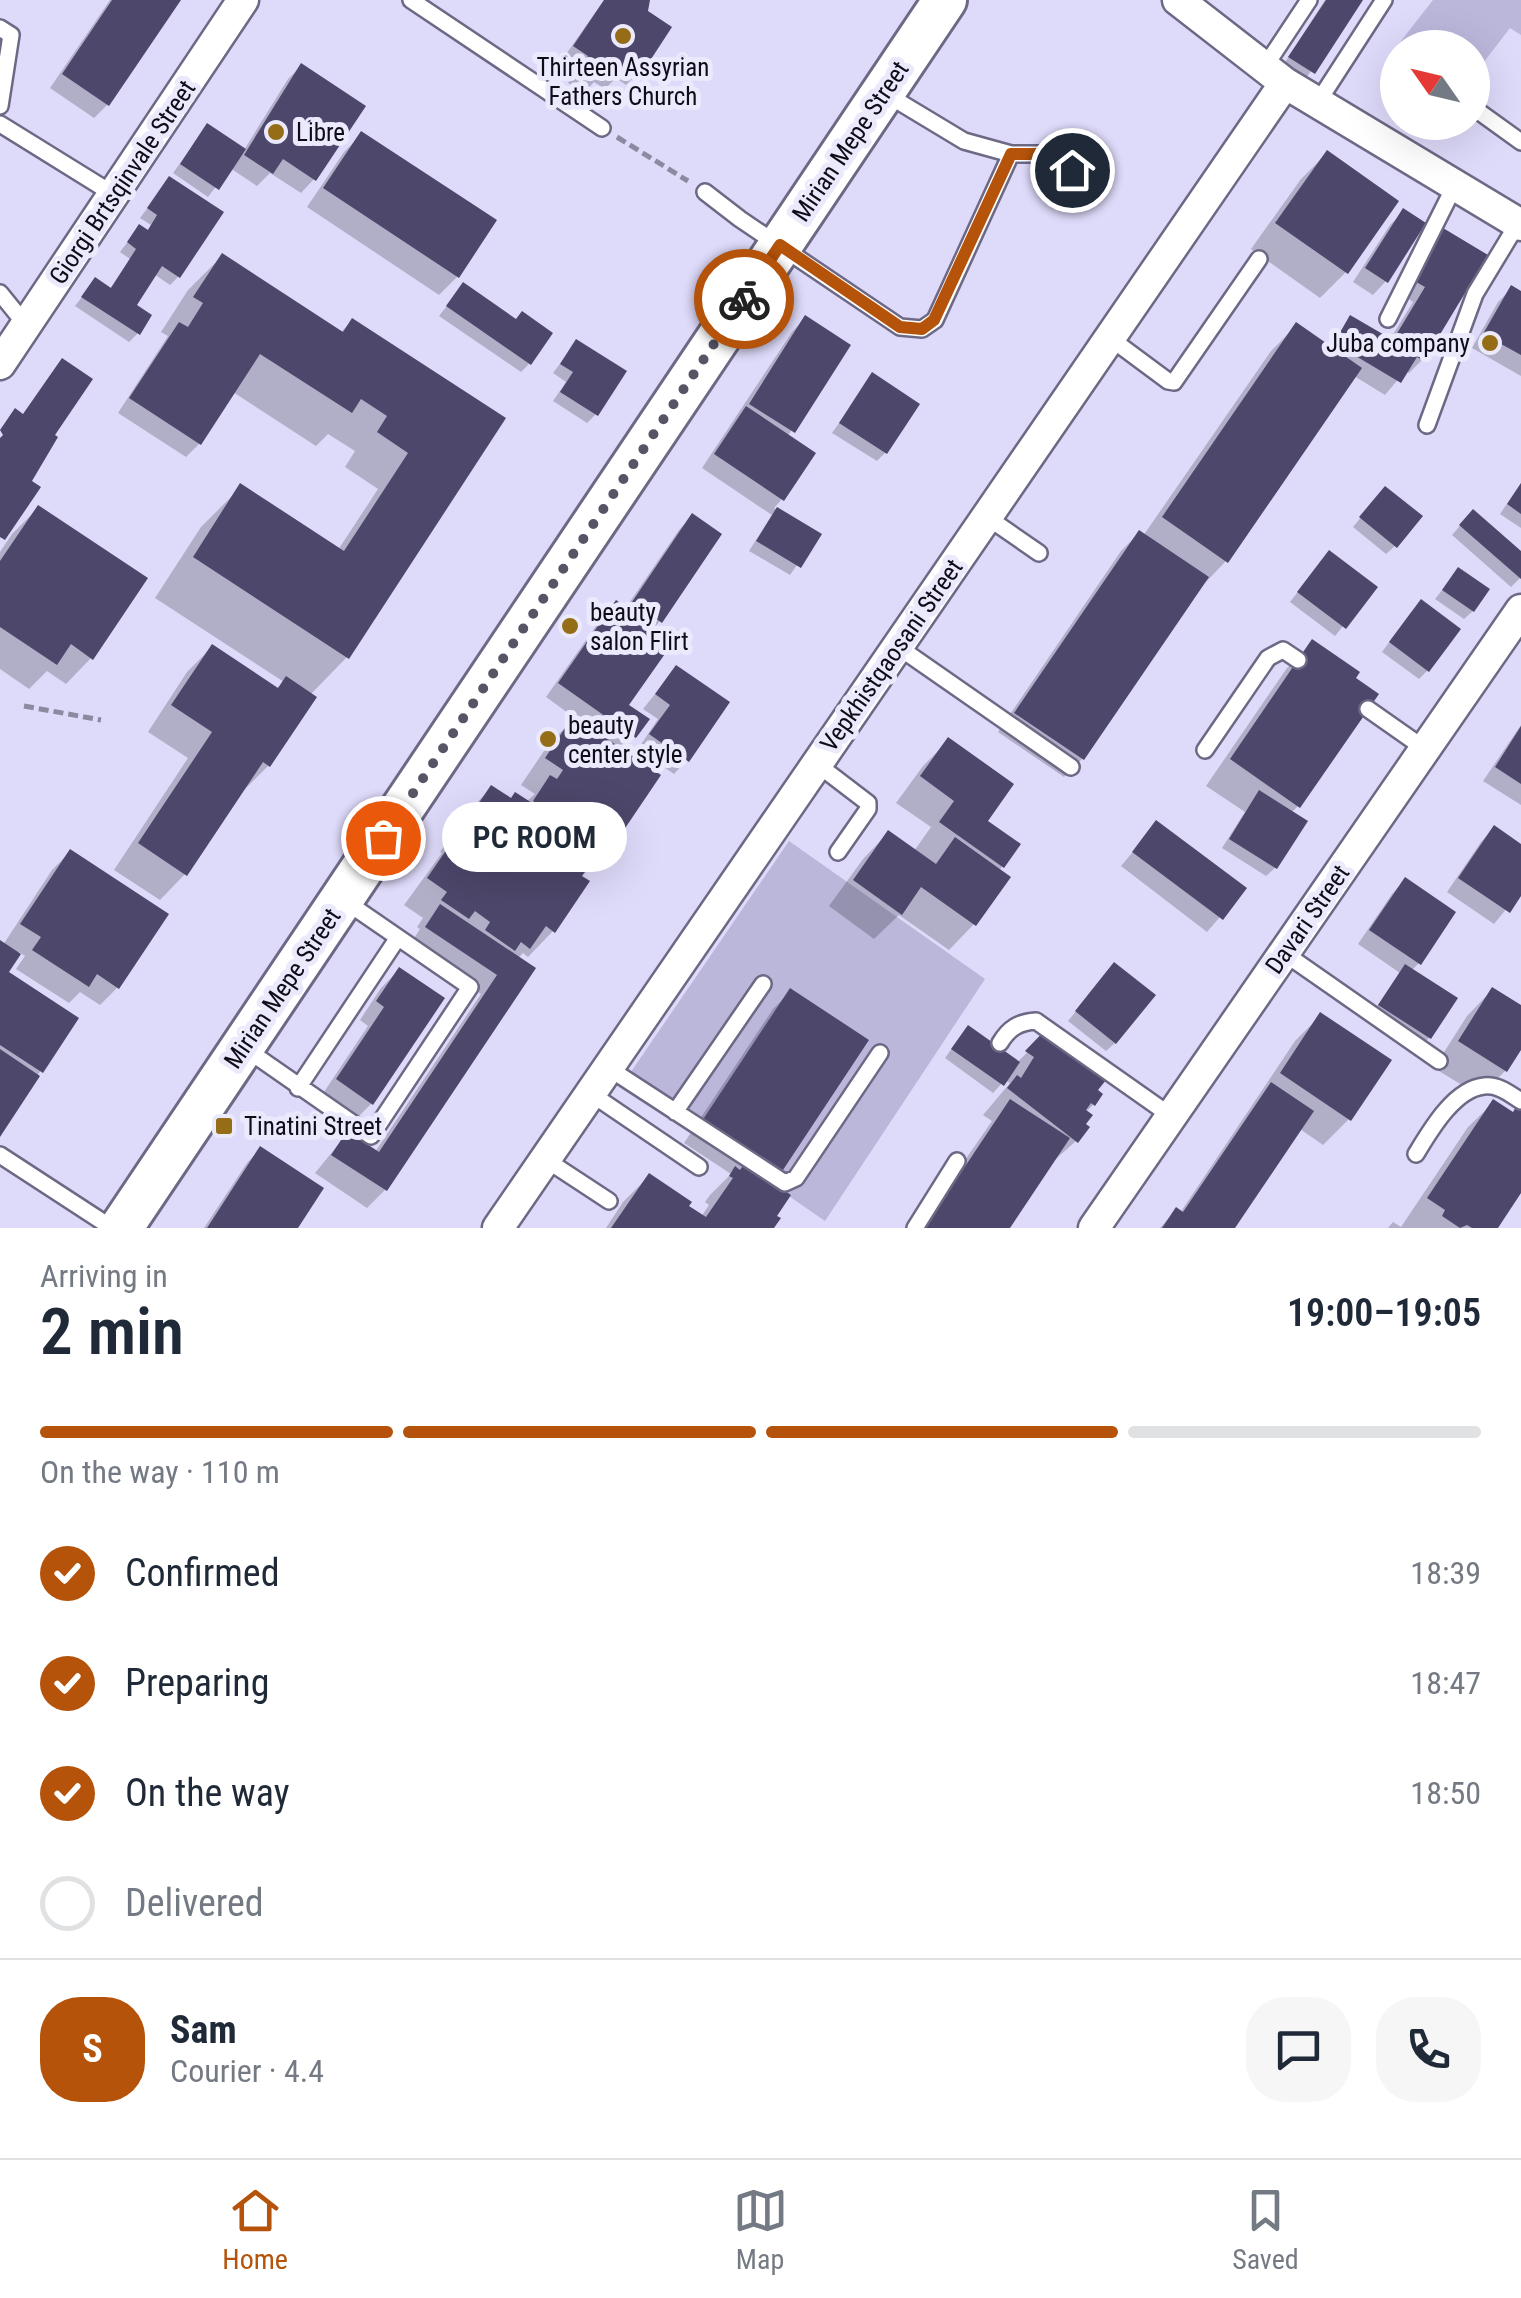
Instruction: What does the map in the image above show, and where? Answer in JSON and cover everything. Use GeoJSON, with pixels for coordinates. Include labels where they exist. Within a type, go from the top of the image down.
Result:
{"type":"FeatureCollection","features":[{"type":"Feature","properties":{"kind":"main road","name":"Mirian Mepe Street"},"geometry":{"type":"LineString","coordinates":[[120,1228],[945,0]]}},
{"type":"Feature","properties":{"kind":"street"},"geometry":{"type":"LineString","coordinates":[[1178,0],[1275,75],[1520,222]]}},
{"type":"Feature","properties":{"kind":"street","name":"Giorgi Brtsqinvale Street"},"geometry":{"type":"LineString","coordinates":[[0,364],[114,194],[234,3]]}},
{"type":"Feature","properties":{"kind":"street","name":"Vepkhistqaosani Street"},"geometry":{"type":"LineString","coordinates":[[498,1228],[1110,338],[1275,75]]}},
{"type":"Feature","properties":{"kind":"street","name":"Davari Street"},"geometry":{"type":"LineString","coordinates":[[1094,1228],[1521,610]]}},
{"type":"Feature","properties":{"kind":"lane"},"geometry":{"type":"LineString","coordinates":[[411,0],[602,128]]}},
{"type":"Feature","properties":{"kind":"lane"},"geometry":{"type":"LineString","coordinates":[[1275,75],[1309,0]]}},
{"type":"Feature","properties":{"kind":"lane"},"geometry":{"type":"LineString","coordinates":[[1318,102],[1384,0]]}},
{"type":"Feature","properties":{"kind":"lane"},"geometry":{"type":"LineString","coordinates":[[0,28],[11,35],[0,106]]}},
{"type":"Feature","properties":{"kind":"lane"},"geometry":{"type":"LineString","coordinates":[[882,92],[964,140],[1011,154],[1042,154],[1072,170]]}},
{"type":"Feature","properties":{"kind":"lane"},"geometry":{"type":"LineString","coordinates":[[1490,120],[1521,142]]}},
{"type":"Feature","properties":{"kind":"lane"},"geometry":{"type":"LineString","coordinates":[[0,124],[114,194]]}},
{"type":"Feature","properties":{"kind":"lane"},"geometry":{"type":"LineString","coordinates":[[705,192],[900,327],[922,329],[934,320],[1011,154]]}},
{"type":"Feature","properties":{"kind":"lane"},"geometry":{"type":"LineString","coordinates":[[1388,320],[1455,184]]}},
{"type":"Feature","properties":{"kind":"lane"},"geometry":{"type":"LineString","coordinates":[[1427,425],[1475,294],[1520,222]]}},
{"type":"Feature","properties":{"kind":"lane"},"geometry":{"type":"LineString","coordinates":[[1110,338],[1174,382],[1259,258]]}},
{"type":"Feature","properties":{"kind":"lane"},"geometry":{"type":"LineString","coordinates":[[0,293],[26,325]]}},
{"type":"Feature","properties":{"kind":"lane"},"geometry":{"type":"LineString","coordinates":[[987,516],[1039,553]]}},
{"type":"Feature","properties":{"kind":"lane"},"geometry":{"type":"LineString","coordinates":[[898,646],[1071,767]]}},
{"type":"Feature","properties":{"kind":"lane"},"geometry":{"type":"LineString","coordinates":[[1205,750],[1268,658],[1282,650],[1298,660]]}},
{"type":"Feature","properties":{"kind":"lane"},"geometry":{"type":"LineString","coordinates":[[1368,709],[1425,749]]}},
{"type":"Feature","properties":{"kind":"lane"},"geometry":{"type":"LineString","coordinates":[[817,764],[868,803],[868,809],[838,852]]}},
{"type":"Feature","properties":{"kind":"lane"},"geometry":{"type":"LineString","coordinates":[[242,1046],[371,1136],[470,988],[342,899]]}},
{"type":"Feature","properties":{"kind":"lane"},"geometry":{"type":"LineString","coordinates":[[298,1088],[396,939]]}},
{"type":"Feature","properties":{"kind":"lane"},"geometry":{"type":"LineString","coordinates":[[1284,953],[1439,1061]]}},
{"type":"Feature","properties":{"kind":"lane"},"geometry":{"type":"LineString","coordinates":[[675,1112],[763,984]]}},
{"type":"Feature","properties":{"kind":"lane"},"geometry":{"type":"LineString","coordinates":[[1000,1043],[1006,1032],[1036,1020],[1171,1116]]}},
{"type":"Feature","properties":{"kind":"lane"},"geometry":{"type":"LineString","coordinates":[[599,1080],[675,1112],[785,1184],[796,1178],[880,1053]]}},
{"type":"Feature","properties":{"kind":"lane"},"geometry":{"type":"LineString","coordinates":[[599,1080],[699,1168]]}},
{"type":"Feature","properties":{"kind":"lane"},"geometry":{"type":"LineString","coordinates":[[1416,1154],[1430,1130],[1459,1097],[1483,1085],[1504,1089],[1521,1101]]}},
{"type":"Feature","properties":{"kind":"lane"},"geometry":{"type":"LineString","coordinates":[[0,1155],[112,1228]]}},
{"type":"Feature","properties":{"kind":"lane"},"geometry":{"type":"LineString","coordinates":[[545,1159],[609,1202]]}},
{"type":"Feature","properties":{"kind":"lane"},"geometry":{"type":"LineString","coordinates":[[915,1228],[957,1161]]}},
{"type":"Feature","properties":{"kind":"path"},"geometry":{"type":"LineString","coordinates":[[602,128],[705,192]]}},
{"type":"Feature","properties":{"kind":"path"},"geometry":{"type":"LineString","coordinates":[[24,706],[101,720]]}},
{"type":"Feature","properties":{"kind":"shaded area"},"geometry":{"type":"Polygon","coordinates":[[[1433,0],[1521,0],[1521,35],[1510,28],[1490,54],[1490,30],[1410,30],[1433,0]]]}},
{"type":"Feature","properties":{"kind":"shaded area"},"geometry":{"type":"Polygon","coordinates":[[[789,841],[985,979],[825,1221],[624,1082],[789,841]]]}},
{"type":"Feature","properties":{"kind":"building"},"geometry":{"type":"Polygon","coordinates":[[[112,0],[181,0],[109,106],[62,74],[112,0]]]}},
{"type":"Feature","properties":{"kind":"building","name":"Thirteen Assyrian Fathers Church"},"geometry":{"type":"Polygon","coordinates":[[[604,0],[650,0],[648,11],[672,27],[642,73],[629,64],[620,78],[607,69],[599,81],[580,69],[588,56],[573,46],[604,0]]]}},
{"type":"Feature","properties":{"kind":"building"},"geometry":{"type":"Polygon","coordinates":[[[1326,0],[1363,0],[1315,74],[1288,57],[1326,0]]]}},
{"type":"Feature","properties":{"kind":"building"},"geometry":{"type":"Polygon","coordinates":[[[301,63],[366,106],[316,181],[283,159],[273,174],[244,155],[301,63]]]}},
{"type":"Feature","properties":{"kind":"building"},"geometry":{"type":"Polygon","coordinates":[[[207,123],[246,149],[219,190],[180,164],[207,123]]]}},
{"type":"Feature","properties":{"kind":"building"},"geometry":{"type":"Polygon","coordinates":[[[361,131],[497,220],[459,278],[323,188],[361,131]]]}},
{"type":"Feature","properties":{"kind":"building"},"geometry":{"type":"Polygon","coordinates":[[[1327,150],[1399,201],[1348,274],[1275,223],[1327,150]]]}},
{"type":"Feature","properties":{"kind":"building"},"geometry":{"type":"Polygon","coordinates":[[[169,176],[224,212],[180,278],[162,266],[137,305],[152,315],[140,335],[81,297],[95,277],[111,288],[136,249],[127,242],[139,224],[148,230],[157,215],[147,208],[169,176]]]}},
{"type":"Feature","properties":{"kind":"building"},"geometry":{"type":"Polygon","coordinates":[[[1403,208],[1426,223],[1388,283],[1365,268],[1403,208]]]}},
{"type":"Feature","properties":{"kind":"building"},"geometry":{"type":"Polygon","coordinates":[[[1443,228],[1488,255],[1424,361],[1417,357],[1401,383],[1334,343],[1350,315],[1393,340],[1425,287],[1411,279],[1443,228]]]}},
{"type":"Feature","properties":{"kind":"building"},"geometry":{"type":"Polygon","coordinates":[[[222,253],[343,332],[352,318],[506,418],[349,659],[193,557],[240,483],[344,551],[408,453],[377,432],[387,416],[361,399],[352,413],[260,354],[201,445],[129,398],[179,322],[188,327],[203,303],[193,297],[222,253]]]}},
{"type":"Feature","properties":{"kind":"building"},"geometry":{"type":"Polygon","coordinates":[[[463,282],[516,319],[522,311],[553,333],[531,365],[446,306],[463,282]]]}},
{"type":"Feature","properties":{"kind":"building"},"geometry":{"type":"Polygon","coordinates":[[[1511,285],[1521,291],[1521,355],[1483,334],[1511,285]]]}},
{"type":"Feature","properties":{"kind":"building"},"geometry":{"type":"Polygon","coordinates":[[[805,315],[851,345],[795,433],[749,404],[805,315]]]}},
{"type":"Feature","properties":{"kind":"building"},"geometry":{"type":"Polygon","coordinates":[[[1296,322],[1362,368],[1228,563],[1162,517],[1296,322]]]}},
{"type":"Feature","properties":{"kind":"building"},"geometry":{"type":"Polygon","coordinates":[[[576,339],[627,371],[598,416],[560,392],[573,372],[560,364],[576,339]]]}},
{"type":"Feature","properties":{"kind":"building"},"geometry":{"type":"Polygon","coordinates":[[[62,358],[93,379],[55,435],[58,437],[32,481],[41,487],[5,540],[0,537],[0,430],[15,408],[23,414],[62,358]]]}},
{"type":"Feature","properties":{"kind":"building"},"geometry":{"type":"Polygon","coordinates":[[[872,372],[920,404],[887,454],[839,423],[872,372]]]}},
{"type":"Feature","properties":{"kind":"building"},"geometry":{"type":"Polygon","coordinates":[[[746,406],[816,453],[784,501],[714,454],[746,406]]]}},
{"type":"Feature","properties":{"kind":"building"},"geometry":{"type":"Polygon","coordinates":[[[1521,483],[1521,514],[1507,504],[1521,483]]]}},
{"type":"Feature","properties":{"kind":"building"},"geometry":{"type":"Polygon","coordinates":[[[1385,486],[1423,516],[1397,548],[1359,517],[1385,486]]]}},
{"type":"Feature","properties":{"kind":"building"},"geometry":{"type":"Polygon","coordinates":[[[38,505],[148,578],[93,660],[71,644],[57,665],[0,627],[0,561],[38,505]]]}},
{"type":"Feature","properties":{"kind":"building"},"geometry":{"type":"Polygon","coordinates":[[[777,507],[822,534],[801,568],[756,541],[777,507]]]}},
{"type":"Feature","properties":{"kind":"building"},"geometry":{"type":"Polygon","coordinates":[[[1473,509],[1521,551],[1521,579],[1459,525],[1473,509]]]}},
{"type":"Feature","properties":{"kind":"building"},"geometry":{"type":"Polygon","coordinates":[[[692,513],[722,534],[662,623],[632,602],[692,513]]]}},
{"type":"Feature","properties":{"kind":"building"},"geometry":{"type":"Polygon","coordinates":[[[1139,530],[1209,577],[1084,760],[1014,713],[1139,530]]]}},
{"type":"Feature","properties":{"kind":"building"},"geometry":{"type":"Polygon","coordinates":[[[1329,550],[1378,587],[1346,629],[1297,592],[1329,550]]]}},
{"type":"Feature","properties":{"kind":"building"},"geometry":{"type":"Polygon","coordinates":[[[1458,567],[1490,589],[1474,612],[1442,590],[1458,567]]]}},
{"type":"Feature","properties":{"kind":"building"},"geometry":{"type":"Polygon","coordinates":[[[1421,599],[1461,629],[1429,672],[1389,642],[1421,599]]]}},
{"type":"Feature","properties":{"kind":"building"},"geometry":{"type":"Polygon","coordinates":[[[616,600],[674,641],[629,705],[650,719],[636,738],[558,683],[616,600]]]}},
{"type":"Feature","properties":{"kind":"building"},"geometry":{"type":"Polygon","coordinates":[[[1312,639],[1360,672],[1356,678],[1379,694],[1300,808],[1230,759],[1312,639]]]}},
{"type":"Feature","properties":{"kind":"building"},"geometry":{"type":"Polygon","coordinates":[[[212,644],[278,688],[286,676],[317,697],[270,767],[263,762],[187,876],[138,843],[212,732],[171,705],[212,644]]]}},
{"type":"Feature","properties":{"kind":"building"},"geometry":{"type":"Polygon","coordinates":[[[676,665],[730,702],[689,762],[649,734],[670,705],[655,694],[676,665]]]}},
{"type":"Feature","properties":{"kind":"building"},"geometry":{"type":"Polygon","coordinates":[[[573,716],[661,775],[609,852],[533,801],[550,775],[557,779],[563,770],[545,758],[573,716]]]}},
{"type":"Feature","properties":{"kind":"building"},"geometry":{"type":"Polygon","coordinates":[[[1521,726],[1521,784],[1495,767],[1521,726]]]}},
{"type":"Feature","properties":{"kind":"building"},"geometry":{"type":"Polygon","coordinates":[[[948,737],[1014,784],[988,821],[1021,844],[1004,868],[939,822],[954,801],[920,776],[948,737]]]}},
{"type":"Feature","properties":{"kind":"building"},"geometry":{"type":"Polygon","coordinates":[[[491,785],[511,798],[515,792],[543,810],[537,818],[558,831],[562,825],[587,841],[584,845],[597,854],[582,876],[590,881],[555,933],[546,926],[530,949],[521,942],[515,951],[485,930],[490,922],[475,911],[469,919],[441,900],[447,892],[427,878],[456,836],[465,842],[472,831],[464,825],[491,785]]]}},
{"type":"Feature","properties":{"kind":"building"},"geometry":{"type":"Polygon","coordinates":[[[1259,790],[1308,821],[1277,869],[1229,839],[1259,790]]]}},
{"type":"Feature","properties":{"kind":"building"},"geometry":{"type":"Polygon","coordinates":[[[1156,820],[1247,888],[1223,920],[1132,852],[1156,820]]]}},
{"type":"Feature","properties":{"kind":"building"},"geometry":{"type":"Polygon","coordinates":[[[1494,825],[1521,844],[1521,896],[1510,913],[1458,878],[1494,825]]]}},
{"type":"Feature","properties":{"kind":"building"},"geometry":{"type":"Polygon","coordinates":[[[888,830],[936,864],[955,837],[1011,877],[976,926],[921,887],[902,915],[853,880],[888,830]]]}},
{"type":"Feature","properties":{"kind":"building"},"geometry":{"type":"Polygon","coordinates":[[[70,849],[169,914],[119,989],[97,974],[89,987],[32,950],[41,937],[20,924],[70,849]]]}},
{"type":"Feature","properties":{"kind":"building"},"geometry":{"type":"Polygon","coordinates":[[[1405,877],[1456,912],[1421,965],[1369,930],[1405,877]]]}},
{"type":"Feature","properties":{"kind":"building"},"geometry":{"type":"Polygon","coordinates":[[[440,904],[536,968],[387,1191],[331,1155],[347,1131],[379,1152],[497,975],[425,927],[440,904]]]}},
{"type":"Feature","properties":{"kind":"building"},"geometry":{"type":"Polygon","coordinates":[[[0,940],[21,954],[9,972],[79,1018],[43,1073],[0,1045],[0,940]]]}},
{"type":"Feature","properties":{"kind":"building"},"geometry":{"type":"Polygon","coordinates":[[[1114,962],[1156,995],[1116,1044],[1075,1011],[1114,962]]]}},
{"type":"Feature","properties":{"kind":"building"},"geometry":{"type":"Polygon","coordinates":[[[1405,964],[1458,998],[1431,1039],[1378,1005],[1405,964]]]}},
{"type":"Feature","properties":{"kind":"building"},"geometry":{"type":"Polygon","coordinates":[[[399,967],[445,998],[373,1105],[336,1079],[384,1007],[376,1001],[399,967]]]}},
{"type":"Feature","properties":{"kind":"building"},"geometry":{"type":"Polygon","coordinates":[[[1492,987],[1521,1005],[1521,1050],[1507,1072],[1458,1041],[1492,987]]]}},
{"type":"Feature","properties":{"kind":"building"},"geometry":{"type":"Polygon","coordinates":[[[790,988],[869,1040],[779,1176],[700,1124],[790,988]]]}},
{"type":"Feature","properties":{"kind":"building"},"geometry":{"type":"Polygon","coordinates":[[[1320,1012],[1392,1060],[1351,1121],[1280,1073],[1320,1012]]]}},
{"type":"Feature","properties":{"kind":"building"},"geometry":{"type":"Polygon","coordinates":[[[1053,1022],[1115,1069],[1098,1090],[1103,1094],[1095,1106],[1091,1103],[1086,1110],[1093,1115],[1086,1124],[1090,1127],[1078,1143],[1007,1088],[1017,1075],[1021,1078],[1034,1057],[1025,1051],[1053,1022]]]}},
{"type":"Feature","properties":{"kind":"building"},"geometry":{"type":"Polygon","coordinates":[[[968,1025],[1020,1062],[1004,1086],[951,1049],[968,1025]]]}},
{"type":"Feature","properties":{"kind":"building"},"geometry":{"type":"Polygon","coordinates":[[[0,1049],[40,1076],[0,1137],[0,1049]]]}},
{"type":"Feature","properties":{"kind":"building"},"geometry":{"type":"Polygon","coordinates":[[[1271,1082],[1314,1111],[1235,1228],[1162,1228],[1176,1207],[1183,1212],[1271,1082]]]}},
{"type":"Feature","properties":{"kind":"building"},"geometry":{"type":"Polygon","coordinates":[[[1010,1099],[1070,1138],[1010,1228],[924,1228],[1010,1099]]]}},
{"type":"Feature","properties":{"kind":"building"},"geometry":{"type":"Polygon","coordinates":[[[1493,1099],[1513,1112],[1516,1107],[1521,1110],[1521,1193],[1498,1228],[1460,1228],[1442,1216],[1445,1210],[1427,1198],[1493,1099]]]}},
{"type":"Feature","properties":{"kind":"building"},"geometry":{"type":"Polygon","coordinates":[[[260,1146],[324,1188],[298,1228],[207,1228],[260,1146]]]}},
{"type":"Feature","properties":{"kind":"building"},"geometry":{"type":"Polygon","coordinates":[[[744,1164],[791,1195],[774,1228],[611,1228],[649,1173],[692,1202],[689,1206],[706,1217],[733,1178],[729,1176],[735,1166],[740,1170],[744,1164]]]}},
{"type":"Feature","properties":{"kind":"way so far"},"geometry":{"type":"LineString","coordinates":[[383,838],[744,299]]}},
{"type":"Feature","properties":{"kind":"place","name":"Thirteen Assyrian Fathers Church"},"geometry":{"type":"Point","coordinates":[623,36]}},
{"type":"Feature","properties":{"kind":"place","name":"Libre"},"geometry":{"type":"Point","coordinates":[276,132]}},
{"type":"Feature","properties":{"kind":"place","name":"Juba company"},"geometry":{"type":"Point","coordinates":[1490,343]}},
{"type":"Feature","properties":{"kind":"place","name":"beauty salon Flirt"},"geometry":{"type":"Point","coordinates":[570,626]}},
{"type":"Feature","properties":{"kind":"place","name":"beauty center style"},"geometry":{"type":"Point","coordinates":[548,739]}},
{"type":"Feature","properties":{"kind":"place","name":"PC ROOM"},"geometry":{"type":"Point","coordinates":[383,838]}},
{"type":"Feature","properties":{"kind":"place","name":"Tinatini Street"},"geometry":{"type":"Point","coordinates":[224,1126]}},
{"type":"Feature","properties":{"kind":"route"},"geometry":{"type":"LineString","coordinates":[[744,299],[780,245],[900,327],[922,329],[934,320],[1011,154],[1042,154],[1072,170]]}}]}
